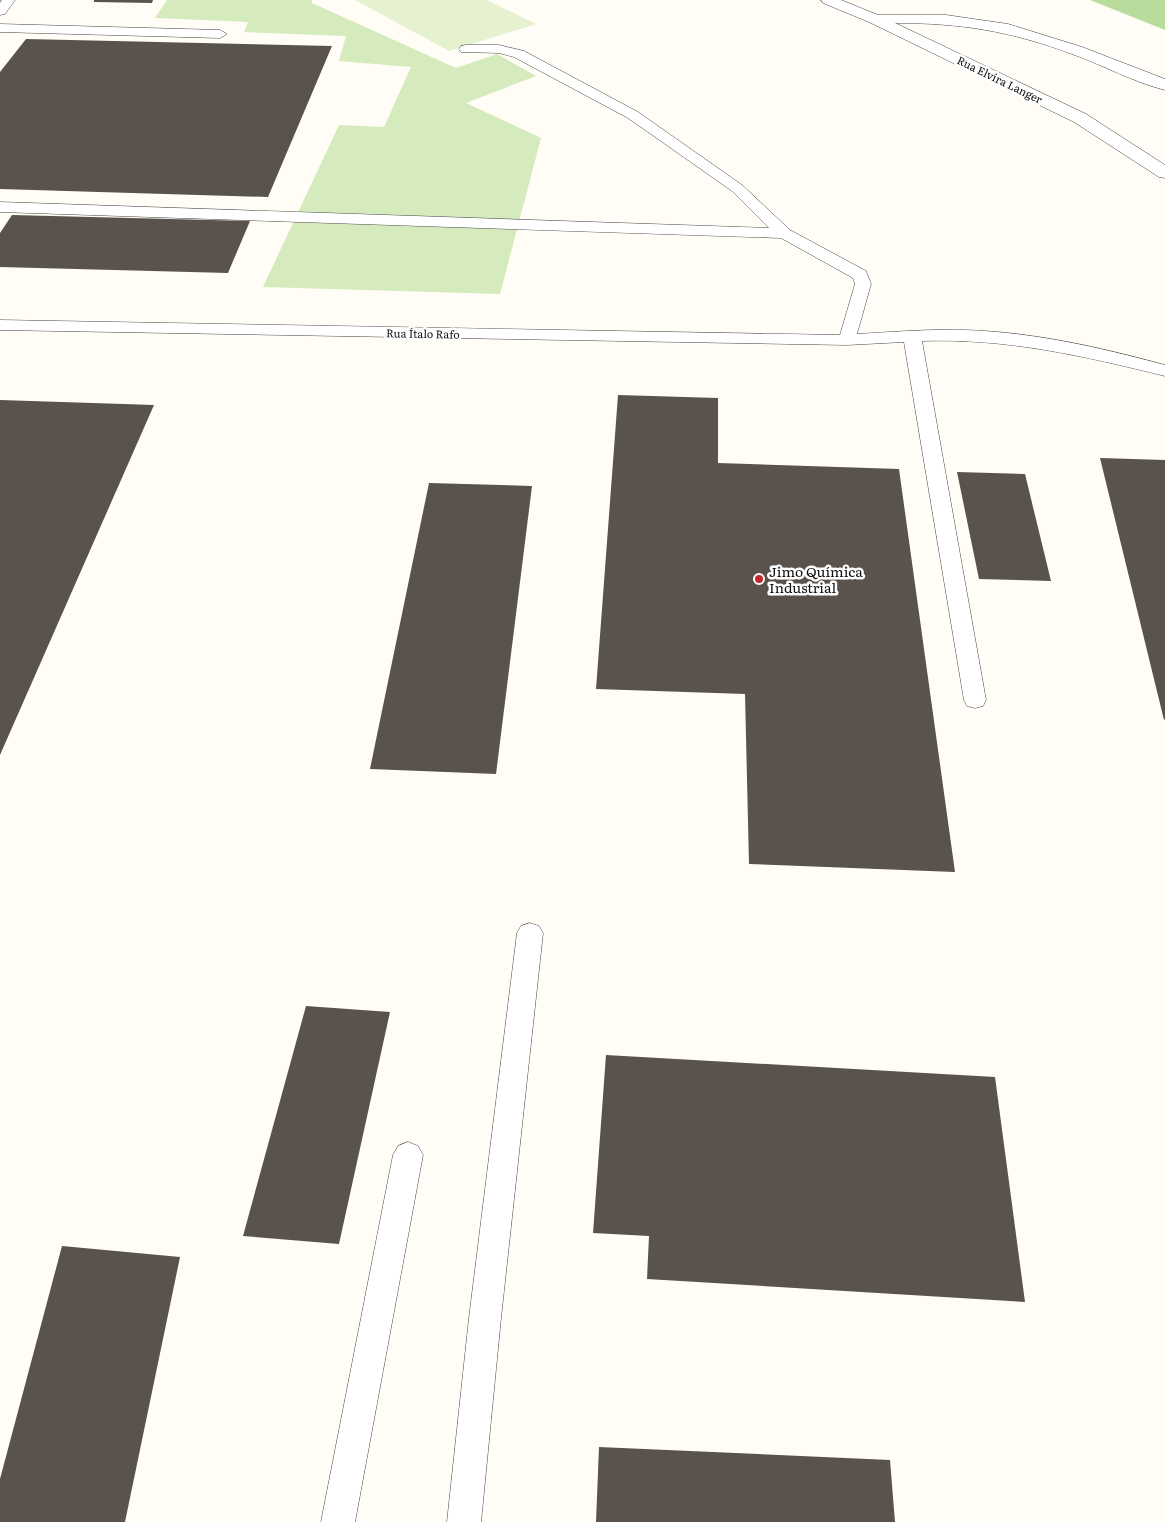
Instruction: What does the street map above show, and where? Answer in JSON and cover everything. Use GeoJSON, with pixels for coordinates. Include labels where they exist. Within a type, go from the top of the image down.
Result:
{"type":"FeatureCollection","features":[{"type":"Feature","properties":{"kind":"street","name":"Rua Elvira Langer"},"geometry":{"type":"LineString","coordinates":[[828,0],[874,19],[1080,118],[1165,173]]}},
{"type":"Feature","properties":{"kind":"street"},"geometry":{"type":"LineString","coordinates":[[874,19],[947,19],[1026,33],[1165,85]]}},
{"type":"Feature","properties":{"kind":"lane"},"geometry":{"type":"LineString","coordinates":[[0,11],[9,0]]}},
{"type":"Feature","properties":{"kind":"lane"},"geometry":{"type":"LineString","coordinates":[[0,28],[220,34]]}},
{"type":"Feature","properties":{"kind":"lane"},"geometry":{"type":"LineString","coordinates":[[466,49],[500,49],[520,54],[633,115],[737,188],[784,233],[860,275],[863,284],[847,340]]}},
{"type":"Feature","properties":{"kind":"lane"},"geometry":{"type":"LineString","coordinates":[[0,207],[784,233]]}},
{"type":"Feature","properties":{"kind":"lane","name":"Rua Ítalo Rafo"},"geometry":{"type":"LineString","coordinates":[[0,325],[847,340],[980,336],[1049,344],[1113,356],[1165,371]]}},
{"type":"Feature","properties":{"kind":"lane"},"geometry":{"type":"LineString","coordinates":[[912,337],[975,700]]}},
{"type":"Feature","properties":{"kind":"lane"},"geometry":{"type":"LineString","coordinates":[[464,1522],[485,1318],[530,933]]}},
{"type":"Feature","properties":{"kind":"lane"},"geometry":{"type":"LineString","coordinates":[[338,1522],[408,1155]]}},
{"type":"Feature","properties":{"kind":"green space"},"geometry":{"type":"Polygon","coordinates":[[[167,0],[312,0],[312,3],[456,68],[497,54],[536,76],[466,103],[541,138],[500,294],[263,287],[339,125],[384,127],[411,67],[339,61],[346,36],[244,32],[248,22],[155,18],[167,0]]]}},
{"type":"Feature","properties":{"kind":"green space"},"geometry":{"type":"Polygon","coordinates":[[[355,0],[487,0],[536,24],[449,51],[355,0]]]}},
{"type":"Feature","properties":{"kind":"green space"},"geometry":{"type":"Polygon","coordinates":[[[1090,0],[1165,0],[1165,30],[1090,0]]]}},
{"type":"Feature","properties":{"kind":"building"},"geometry":{"type":"Polygon","coordinates":[[[94,0],[153,0],[152,3],[94,2],[94,0]]]}},
{"type":"Feature","properties":{"kind":"building"},"geometry":{"type":"Polygon","coordinates":[[[26,39],[332,46],[268,197],[0,189],[0,72],[26,39]]]}},
{"type":"Feature","properties":{"kind":"building"},"geometry":{"type":"Polygon","coordinates":[[[12,215],[250,221],[228,273],[0,267],[0,233],[12,215]]]}},
{"type":"Feature","properties":{"kind":"building","name":"Jimo Química Industrial"},"geometry":{"type":"Polygon","coordinates":[[[618,395],[718,398],[718,463],[899,469],[955,872],[749,864],[745,694],[596,689],[618,395]]]}},
{"type":"Feature","properties":{"kind":"building"},"geometry":{"type":"Polygon","coordinates":[[[0,400],[154,405],[0,755],[0,400]]]}},
{"type":"Feature","properties":{"kind":"building"},"geometry":{"type":"Polygon","coordinates":[[[1100,458],[1165,460],[1164,720],[1100,458]]]}},
{"type":"Feature","properties":{"kind":"building"},"geometry":{"type":"Polygon","coordinates":[[[957,472],[1025,474],[1051,581],[979,579],[957,472]]]}},
{"type":"Feature","properties":{"kind":"building"},"geometry":{"type":"Polygon","coordinates":[[[429,483],[532,486],[496,774],[370,769],[429,483]]]}},
{"type":"Feature","properties":{"kind":"building"},"geometry":{"type":"Polygon","coordinates":[[[306,1006],[390,1012],[339,1244],[243,1236],[306,1006]]]}},
{"type":"Feature","properties":{"kind":"building"},"geometry":{"type":"Polygon","coordinates":[[[606,1055],[995,1077],[1025,1302],[647,1279],[649,1236],[593,1233],[606,1055]]]}},
{"type":"Feature","properties":{"kind":"building"},"geometry":{"type":"Polygon","coordinates":[[[62,1246],[180,1257],[125,1522],[0,1522],[0,1479],[62,1246]]]}},
{"type":"Feature","properties":{"kind":"building"},"geometry":{"type":"Polygon","coordinates":[[[599,1447],[890,1460],[895,1522],[596,1522],[599,1447]]]}},
{"type":"Feature","properties":{"kind":"place","name":"Jimo Química Industrial"},"geometry":{"type":"Point","coordinates":[759,579]}}]}
